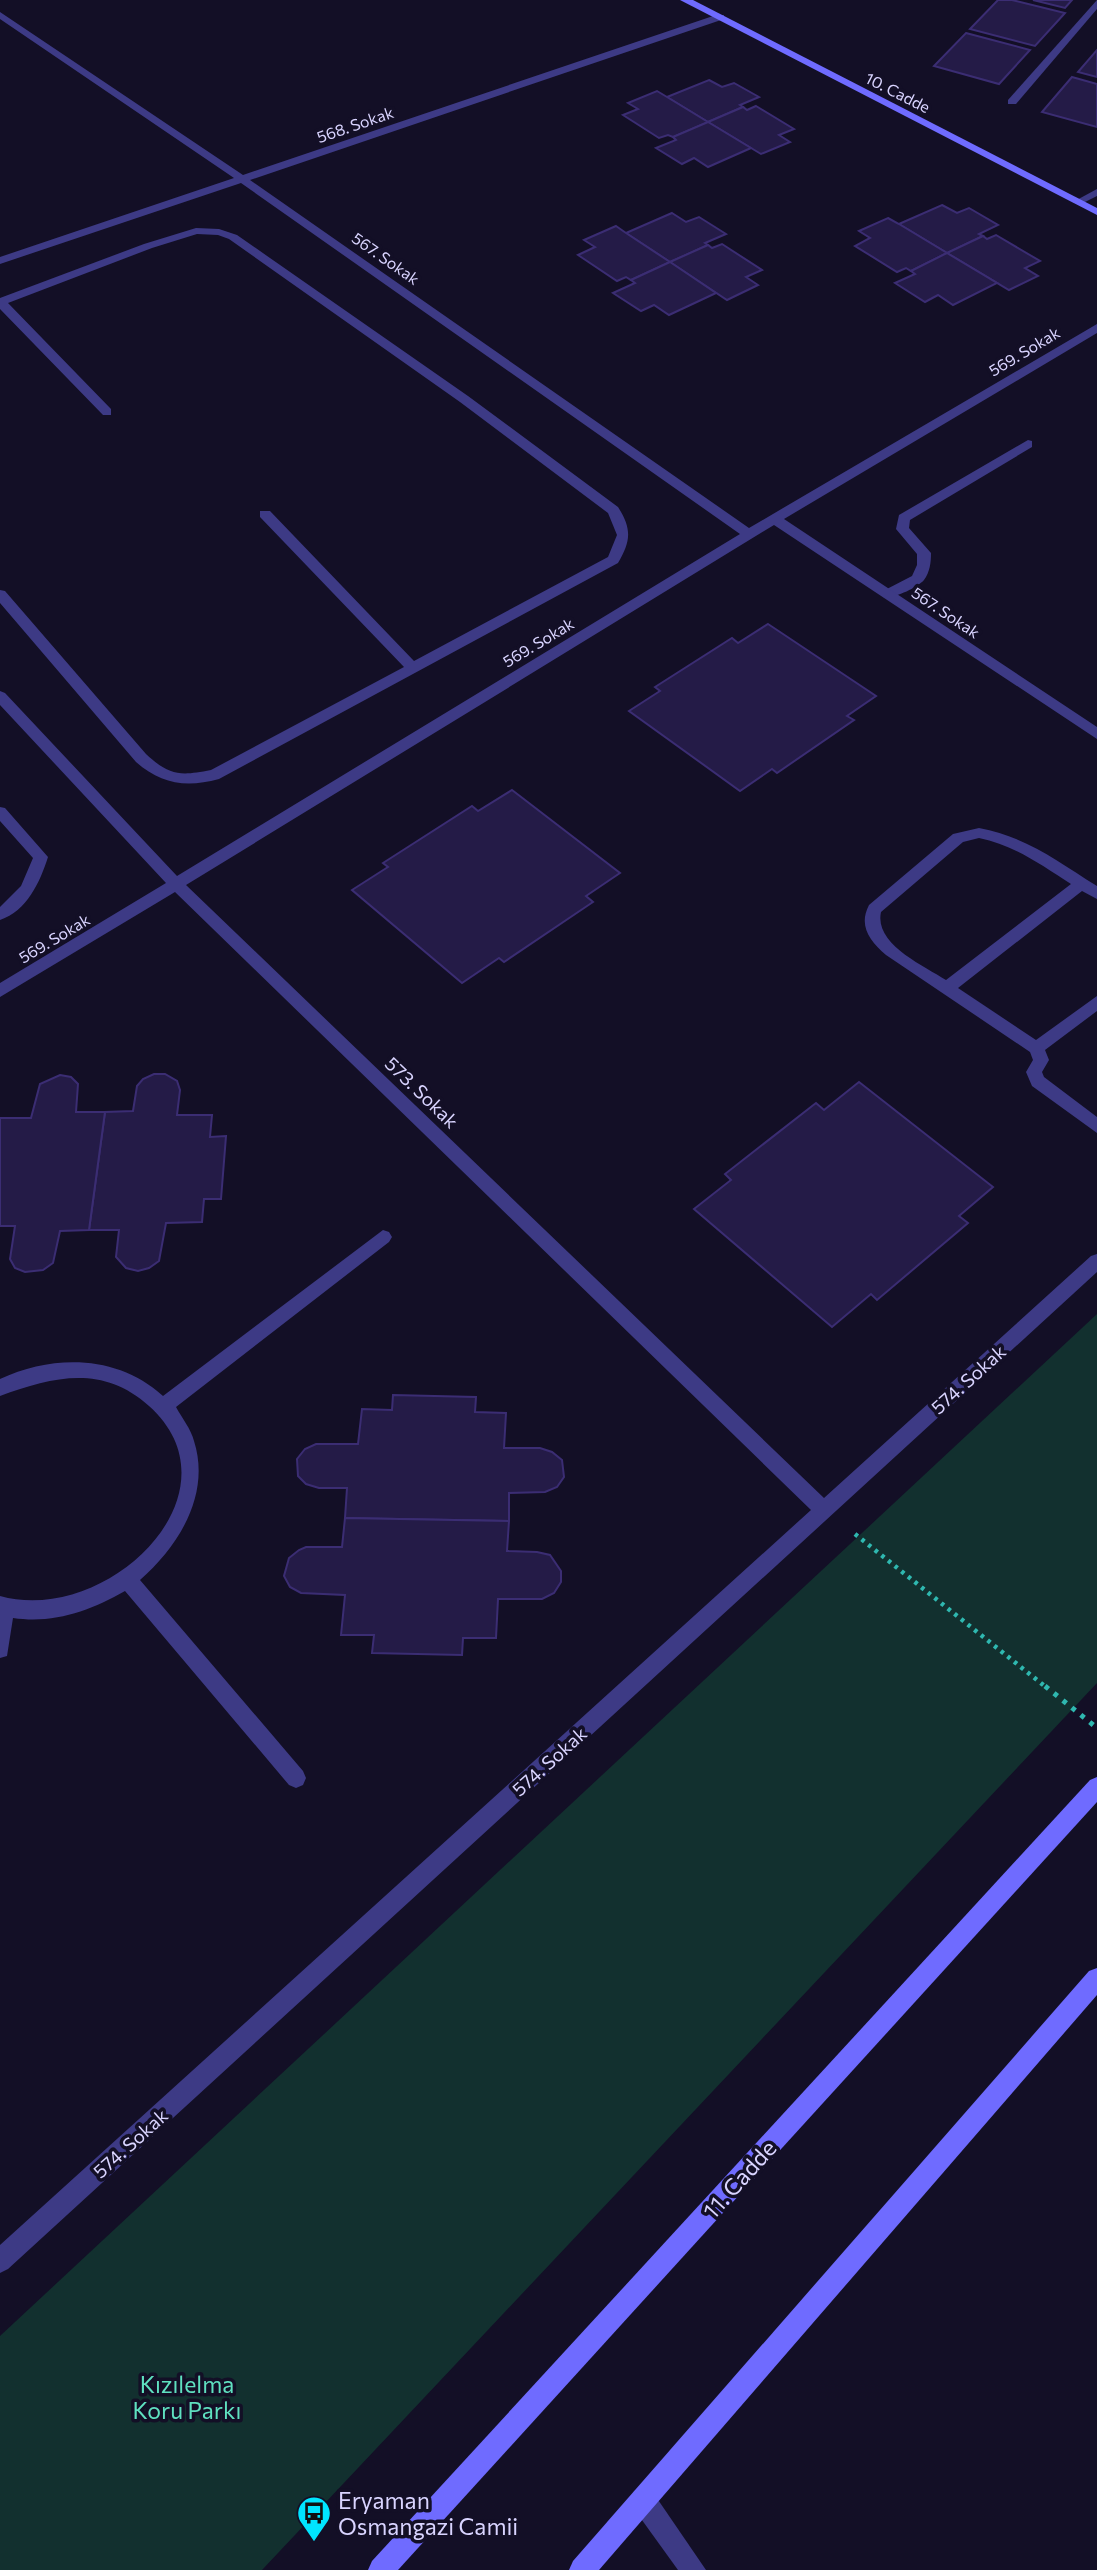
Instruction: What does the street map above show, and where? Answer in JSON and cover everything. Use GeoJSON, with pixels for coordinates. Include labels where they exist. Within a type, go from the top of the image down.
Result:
{"type":"FeatureCollection","features":[{"type":"Feature","properties":{"kind":"main road","name":"10. Cadde"},"geometry":{"type":"LineString","coordinates":[[685,0],[1097,212]]}},
{"type":"Feature","properties":{"kind":"main road","name":"11. Cadde"},"geometry":{"type":"LineString","coordinates":[[380,2570],[1097,1787]]}},
{"type":"Feature","properties":{"kind":"main road"},"geometry":{"type":"LineString","coordinates":[[582,2570],[1097,1979]]}},
{"type":"Feature","properties":{"kind":"street"},"geometry":{"type":"LineString","coordinates":[[1012,102],[1097,3]]}},
{"type":"Feature","properties":{"kind":"street","name":"567. Sokak"},"geometry":{"type":"LineString","coordinates":[[0,15],[242,179],[749,534]]}},
{"type":"Feature","properties":{"kind":"street","name":"568. Sokak"},"geometry":{"type":"LineString","coordinates":[[0,261],[720,17]]}},
{"type":"Feature","properties":{"kind":"street"},"geometry":{"type":"LineString","coordinates":[[1079,202],[1097,192]]}},
{"type":"Feature","properties":{"kind":"street"},"geometry":{"type":"LineString","coordinates":[[0,594],[141,758],[159,776],[184,780],[214,775],[613,560],[623,542],[624,526],[613,510],[464,399],[226,235],[196,231],[148,246],[0,302],[107,412]]}},
{"type":"Feature","properties":{"kind":"street","name":"569. Sokak"},"geometry":{"type":"LineString","coordinates":[[0,991],[749,534],[1097,328]]}},
{"type":"Feature","properties":{"kind":"street"},"geometry":{"type":"LineString","coordinates":[[888,594],[918,579],[924,565],[924,553],[902,528],[904,518],[1028,444]]}},
{"type":"Feature","properties":{"kind":"street"},"geometry":{"type":"LineString","coordinates":[[265,514],[412,667]]}},
{"type":"Feature","properties":{"kind":"street","name":"567. Sokak"},"geometry":{"type":"LineString","coordinates":[[775,519],[1097,734]]}},
{"type":"Feature","properties":{"kind":"street","name":"573. Sokak"},"geometry":{"type":"LineString","coordinates":[[0,696],[176,884],[824,1510]]}},
{"type":"Feature","properties":{"kind":"street"},"geometry":{"type":"LineString","coordinates":[[0,812],[41,857],[35,880],[11,908],[0,914]]}},
{"type":"Feature","properties":{"kind":"street"},"geometry":{"type":"LineString","coordinates":[[1097,893],[1005,838],[979,833],[958,838],[874,909],[870,920],[874,936],[891,951],[1036,1048],[1041,1060],[1034,1072],[1038,1081],[1097,1126]]}},
{"type":"Feature","properties":{"kind":"street"},"geometry":{"type":"LineString","coordinates":[[946,988],[1082,883]]}},
{"type":"Feature","properties":{"kind":"street"},"geometry":{"type":"LineString","coordinates":[[1036,1048],[1097,1002]]}},
{"type":"Feature","properties":{"kind":"street"},"geometry":{"type":"LineString","coordinates":[[164,1406],[383,1237]]}},
{"type":"Feature","properties":{"kind":"street","name":"574. Sokak"},"geometry":{"type":"LineString","coordinates":[[0,2261],[1097,1261]]}},
{"type":"Feature","properties":{"kind":"street"},"geometry":{"type":"LineString","coordinates":[[0,1388],[37,1374],[69,1369],[101,1371],[130,1381],[155,1397],[174,1418],[187,1446],[191,1477],[184,1509],[169,1540],[146,1568],[115,1589],[79,1605],[42,1610],[3,1606],[0,1649]]}},
{"type":"Feature","properties":{"kind":"street"},"geometry":{"type":"LineString","coordinates":[[128,1580],[296,1778]]}},
{"type":"Feature","properties":{"kind":"street"},"geometry":{"type":"LineString","coordinates":[[642,2500],[693,2570]]}},
{"type":"Feature","properties":{"kind":"path"},"geometry":{"type":"LineString","coordinates":[[824,1510],[1097,1728]]}},
{"type":"Feature","properties":{"kind":"green space","name":"Kızılelma Koru Parkı"},"geometry":{"type":"Polygon","coordinates":[[[1097,1314],[1097,1683],[262,2570],[0,2570],[0,2336],[1097,1314]]]}},
{"type":"Feature","properties":{"kind":"building"},"geometry":{"type":"Polygon","coordinates":[[[998,0],[1012,0],[1065,13],[1035,46],[970,29],[998,0]]]}},
{"type":"Feature","properties":{"kind":"building"},"geometry":{"type":"Polygon","coordinates":[[[1033,0],[1072,0],[1065,8],[1033,0]]]}},
{"type":"Feature","properties":{"kind":"building"},"geometry":{"type":"Polygon","coordinates":[[[966,33],[1030,50],[999,84],[934,66],[966,33]]]}},
{"type":"Feature","properties":{"kind":"building"},"geometry":{"type":"Polygon","coordinates":[[[1097,50],[1097,77],[1078,72],[1097,50]]]}},
{"type":"Feature","properties":{"kind":"building"},"geometry":{"type":"Polygon","coordinates":[[[1072,77],[1097,84],[1097,127],[1042,112],[1072,77]]]}},
{"type":"Feature","properties":{"kind":"building"},"geometry":{"type":"Polygon","coordinates":[[[709,80],[722,87],[734,83],[759,97],[708,122],[667,97],[709,80]]]}},
{"type":"Feature","properties":{"kind":"building"},"geometry":{"type":"Polygon","coordinates":[[[657,91],[708,122],[673,137],[668,135],[659,138],[623,115],[638,109],[628,103],[657,91]]]}},
{"type":"Feature","properties":{"kind":"building"},"geometry":{"type":"Polygon","coordinates":[[[756,106],[794,129],[779,135],[790,142],[761,154],[708,122],[743,107],[747,110],[756,106]]]}},
{"type":"Feature","properties":{"kind":"building"},"geometry":{"type":"Polygon","coordinates":[[[708,122],[751,148],[708,167],[694,158],[682,164],[656,148],[676,140],[673,137],[708,122]]]}},
{"type":"Feature","properties":{"kind":"building"},"geometry":{"type":"Polygon","coordinates":[[[942,205],[957,213],[969,208],[998,225],[979,234],[983,236],[947,253],[899,224],[942,205]]]}},
{"type":"Feature","properties":{"kind":"building"},"geometry":{"type":"Polygon","coordinates":[[[672,213],[686,222],[699,217],[726,234],[670,262],[626,233],[672,213]]]}},
{"type":"Feature","properties":{"kind":"building"},"geometry":{"type":"Polygon","coordinates":[[[888,218],[947,253],[911,271],[906,268],[897,272],[855,246],[870,238],[859,231],[888,218]]]}},
{"type":"Feature","properties":{"kind":"building"},"geometry":{"type":"Polygon","coordinates":[[[616,226],[670,262],[631,280],[626,277],[617,281],[578,255],[595,247],[584,240],[616,226]]]}},
{"type":"Feature","properties":{"kind":"building"},"geometry":{"type":"Polygon","coordinates":[[[996,235],[1040,261],[1025,268],[1038,276],[1009,290],[947,253],[983,236],[987,239],[996,235]]]}},
{"type":"Feature","properties":{"kind":"building"},"geometry":{"type":"Polygon","coordinates":[[[722,244],[762,270],[746,277],[758,285],[727,300],[670,262],[708,245],[712,248],[722,244]]]}},
{"type":"Feature","properties":{"kind":"building"},"geometry":{"type":"Polygon","coordinates":[[[947,253],[997,283],[953,305],[938,295],[925,302],[895,283],[915,274],[911,271],[947,253]]]}},
{"type":"Feature","properties":{"kind":"building"},"geometry":{"type":"Polygon","coordinates":[[[670,262],[716,293],[669,315],[654,305],[641,311],[613,293],[635,283],[631,280],[670,262]]]}},
{"type":"Feature","properties":{"kind":"building"},"geometry":{"type":"Polygon","coordinates":[[[768,624],[876,696],[847,716],[854,720],[777,773],[772,769],[740,791],[629,711],[660,691],[655,687],[732,638],[738,643],[768,624]]]}},
{"type":"Feature","properties":{"kind":"building"},"geometry":{"type":"Polygon","coordinates":[[[512,790],[620,873],[586,896],[593,902],[504,962],[499,958],[462,983],[352,890],[388,867],[383,863],[472,806],[478,811],[512,790]]]}},
{"type":"Feature","properties":{"kind":"building"},"geometry":{"type":"Polygon","coordinates":[[[154,1074],[165,1074],[177,1081],[180,1090],[177,1115],[212,1115],[210,1137],[226,1136],[221,1199],[204,1199],[202,1222],[166,1223],[159,1261],[138,1271],[126,1268],[116,1257],[119,1230],[89,1230],[105,1112],[133,1111],[137,1086],[143,1079],[154,1074]]]}},
{"type":"Feature","properties":{"kind":"building"},"geometry":{"type":"Polygon","coordinates":[[[60,1075],[71,1077],[78,1084],[76,1112],[105,1112],[89,1230],[60,1231],[53,1263],[43,1270],[25,1272],[15,1268],[10,1259],[15,1226],[0,1226],[0,1118],[31,1118],[40,1084],[60,1075]]]}},
{"type":"Feature","properties":{"kind":"building"},"geometry":{"type":"Polygon","coordinates":[[[859,1082],[993,1187],[959,1216],[968,1223],[877,1300],[871,1294],[832,1327],[694,1209],[731,1180],[725,1174],[816,1103],[824,1110],[859,1082]]]}},
{"type":"Feature","properties":{"kind":"building"},"geometry":{"type":"Polygon","coordinates":[[[393,1395],[476,1397],[475,1412],[506,1413],[504,1448],[540,1448],[552,1452],[562,1460],[564,1477],[557,1487],[545,1492],[509,1493],[509,1521],[345,1518],[347,1488],[319,1488],[306,1484],[298,1476],[297,1459],[305,1449],[316,1444],[358,1444],[362,1409],[392,1410],[393,1395]]]}},
{"type":"Feature","properties":{"kind":"building"},"geometry":{"type":"Polygon","coordinates":[[[345,1518],[509,1521],[507,1551],[550,1555],[561,1571],[561,1582],[554,1593],[542,1599],[498,1599],[496,1638],[463,1638],[462,1655],[372,1653],[374,1635],[341,1635],[345,1595],[301,1593],[290,1587],[284,1576],[289,1558],[299,1550],[306,1547],[342,1547],[345,1518]]]}},
{"type":"Feature","properties":{"kind":"place","name":"Eryaman Osmangazi Camii"},"geometry":{"type":"Point","coordinates":[314,2543]}}]}
